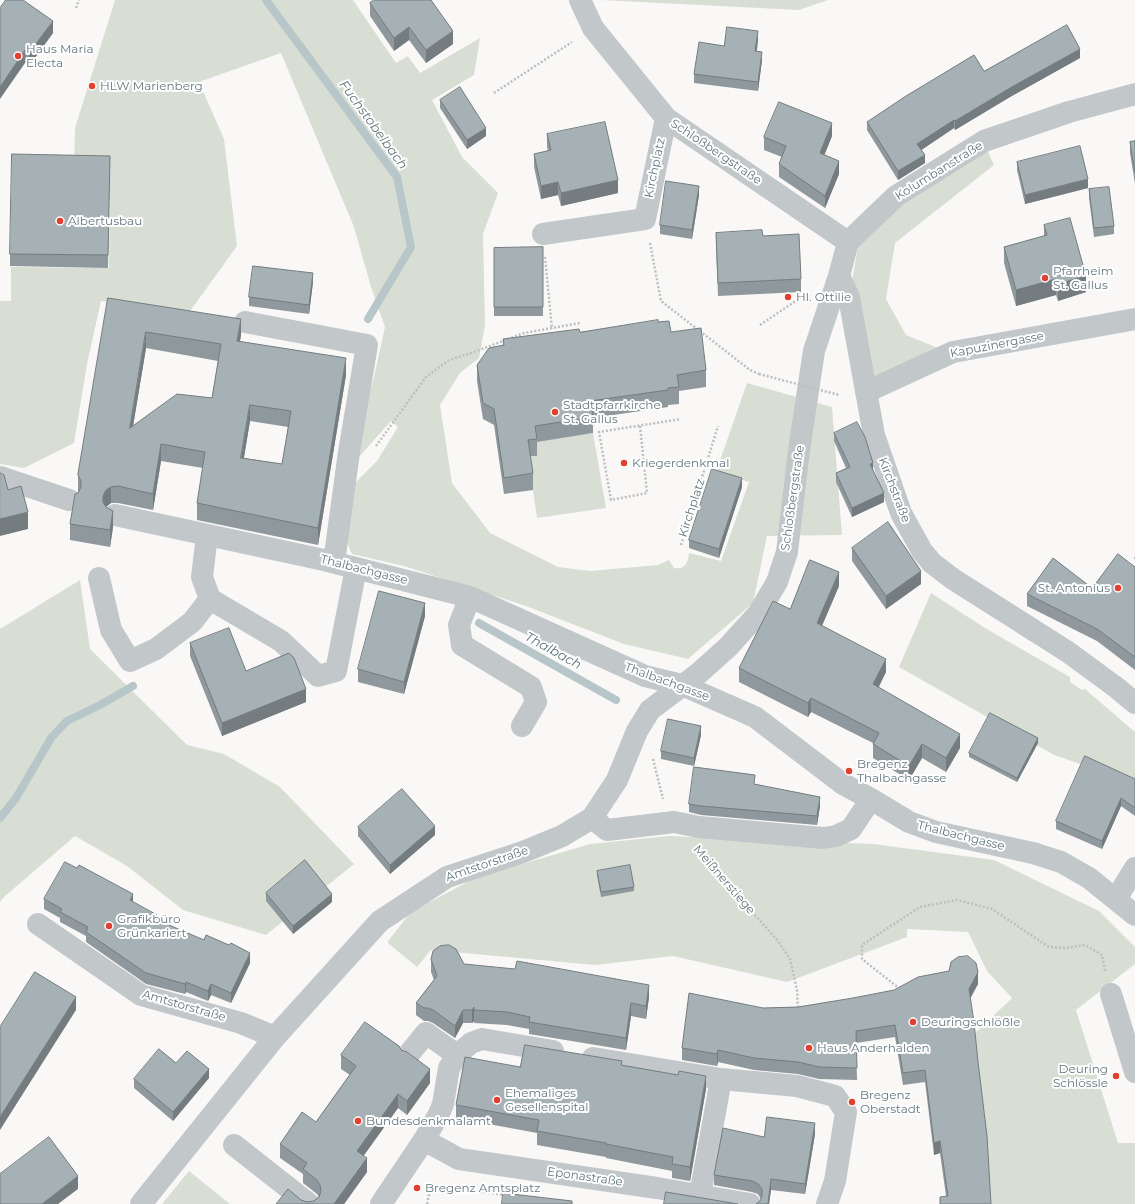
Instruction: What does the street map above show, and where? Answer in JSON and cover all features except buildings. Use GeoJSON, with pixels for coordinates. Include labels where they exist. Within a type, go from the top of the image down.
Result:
{"type":"FeatureCollection","features":[{"type":"Feature","properties":{"kind":"street","name":"Schloßbergstraße"},"geometry":{"type":"LineString","coordinates":[[580,0],[593,28],[666,118],[848,242]]}},
{"type":"Feature","properties":{"kind":"street","name":"Kolumbanstraße"},"geometry":{"type":"LineString","coordinates":[[848,242],[896,196],[984,141],[1069,112],[1135,94]]}},
{"type":"Feature","properties":{"kind":"street","name":"Kirchplatz"},"geometry":{"type":"LineString","coordinates":[[645,219],[666,118]]}},
{"type":"Feature","properties":{"kind":"street"},"geometry":{"type":"LineString","coordinates":[[543,234],[645,219]]}},
{"type":"Feature","properties":{"kind":"street"},"geometry":{"type":"LineString","coordinates":[[839,276],[848,242]]}},
{"type":"Feature","properties":{"kind":"street","name":"Schloßbergstraße"},"geometry":{"type":"LineString","coordinates":[[682,685],[728,647],[745,630],[758,614],[777,582],[787,552],[814,351],[839,276]]}},
{"type":"Feature","properties":{"kind":"street","name":"Kirchstraße"},"geometry":{"type":"LineString","coordinates":[[839,276],[849,297],[874,435],[901,513],[922,551],[932,563],[953,579],[1068,652],[1135,703]]}},
{"type":"Feature","properties":{"kind":"street","name":"Kapuzinergasse"},"geometry":{"type":"LineString","coordinates":[[866,392],[953,352],[1135,319]]}},
{"type":"Feature","properties":{"kind":"street"},"geometry":{"type":"LineString","coordinates":[[244,322],[367,345],[349,452],[334,562]]}},
{"type":"Feature","properties":{"kind":"street"},"geometry":{"type":"LineString","coordinates":[[0,477],[69,500]]}},
{"type":"Feature","properties":{"kind":"street","name":"Thalbachgasse"},"geometry":{"type":"LineString","coordinates":[[116,515],[334,562],[470,597],[645,676],[682,685],[755,717],[843,784],[909,822],[930,830],[1033,853],[1061,862],[1089,878],[1135,915]]}},
{"type":"Feature","properties":{"kind":"street"},"geometry":{"type":"LineString","coordinates":[[207,535],[202,577],[210,599],[281,641],[318,676],[336,671],[356,568]]}},
{"type":"Feature","properties":{"kind":"street"},"geometry":{"type":"LineString","coordinates":[[99,578],[111,630],[130,661],[156,649],[192,622],[210,599]]}},
{"type":"Feature","properties":{"kind":"street"},"geometry":{"type":"LineString","coordinates":[[470,597],[459,625],[462,645],[531,687],[536,702],[522,726]]}},
{"type":"Feature","properties":{"kind":"street","name":"Amtstorstraße"},"geometry":{"type":"LineString","coordinates":[[141,1204],[275,1038],[380,921],[447,877],[523,852],[562,836],[592,818],[617,780],[637,731],[650,710],[682,685]]}},
{"type":"Feature","properties":{"kind":"street"},"geometry":{"type":"LineString","coordinates":[[592,818],[607,830],[674,822],[699,827],[823,838],[836,836],[851,829],[871,799]]}},
{"type":"Feature","properties":{"kind":"street"},"geometry":{"type":"LineString","coordinates":[[1116,899],[1135,868]]}},
{"type":"Feature","properties":{"kind":"street","name":"Amtstorstraße"},"geometry":{"type":"LineString","coordinates":[[38,924],[141,995],[241,1023],[275,1038]]}},
{"type":"Feature","properties":{"kind":"street"},"geometry":{"type":"LineString","coordinates":[[1111,994],[1135,1072]]}},
{"type":"Feature","properties":{"kind":"street"},"geometry":{"type":"LineString","coordinates":[[409,1054],[426,1033],[457,1055]]}},
{"type":"Feature","properties":{"kind":"street"},"geometry":{"type":"LineString","coordinates":[[381,1204],[424,1140],[439,1114],[443,1104],[449,1068],[457,1055],[471,1043],[482,1039],[721,1079],[797,1086],[835,1096],[846,1112],[835,1181],[828,1204]]}},
{"type":"Feature","properties":{"kind":"street"},"geometry":{"type":"LineString","coordinates":[[700,1195],[721,1079]]}},
{"type":"Feature","properties":{"kind":"street","name":"Eponastraße"},"geometry":{"type":"LineString","coordinates":[[424,1140],[459,1159],[700,1195],[750,1204]]}},
{"type":"Feature","properties":{"kind":"street"},"geometry":{"type":"LineString","coordinates":[[234,1145],[309,1204]]}},
{"type":"Feature","properties":{"kind":"path"},"geometry":{"type":"LineString","coordinates":[[76,8],[79,0]]}},
{"type":"Feature","properties":{"kind":"path"},"geometry":{"type":"LineString","coordinates":[[494,93],[593,28]]}},
{"type":"Feature","properties":{"kind":"path"},"geometry":{"type":"LineString","coordinates":[[645,219],[661,301],[750,370],[759,374],[839,395]]}},
{"type":"Feature","properties":{"kind":"path"},"geometry":{"type":"LineString","coordinates":[[543,234],[552,329]]}},
{"type":"Feature","properties":{"kind":"path"},"geometry":{"type":"LineString","coordinates":[[760,325],[804,296]]}},
{"type":"Feature","properties":{"kind":"path"},"geometry":{"type":"LineString","coordinates":[[384,435],[426,377],[449,360],[484,349],[524,333],[580,323]]}},
{"type":"Feature","properties":{"kind":"path"},"geometry":{"type":"LineString","coordinates":[[640,426],[647,493],[611,500],[599,432],[681,419]]}},
{"type":"Feature","properties":{"kind":"path","name":"Kirchplatz"},"geometry":{"type":"LineString","coordinates":[[681,545],[718,426]]}},
{"type":"Feature","properties":{"kind":"path"},"geometry":{"type":"LineString","coordinates":[[637,731],[651,752],[662,796],[674,822]]}},
{"type":"Feature","properties":{"kind":"path","name":"Meißnerstiege"},"geometry":{"type":"LineString","coordinates":[[698,850],[778,942],[790,959],[797,990],[798,1014]]}},
{"type":"Feature","properties":{"kind":"path"},"geometry":{"type":"LineString","coordinates":[[901,990],[862,959],[862,945],[920,907],[957,900],[992,909],[1049,946],[1067,948],[1085,945],[1102,955],[1111,994]]}},
{"type":"Feature","properties":{"kind":"path"},"geometry":{"type":"LineString","coordinates":[[427,1204],[431,1186],[514,1196],[534,1170]]}},
{"type":"Feature","properties":{"kind":"shaded area"},"geometry":{"type":"Polygon","coordinates":[[[115,0],[353,0],[396,63],[408,56],[420,73],[480,38],[474,75],[432,100],[462,157],[498,193],[483,234],[485,325],[479,358],[460,373],[440,405],[452,483],[490,533],[558,567],[590,571],[658,565],[669,560],[674,568],[681,568],[687,563],[689,553],[721,561],[749,482],[716,472],[747,383],[832,407],[842,535],[767,536],[753,603],[688,659],[624,644],[526,606],[404,566],[352,554],[344,536],[354,484],[377,461],[398,427],[391,421],[350,467],[374,377],[385,327],[371,287],[354,227],[281,53],[199,82],[224,139],[237,246],[188,314],[101,301],[87,364],[74,443],[24,468],[0,464],[0,301],[11,301],[11,267],[109,268],[110,168],[74,167],[75,128],[115,0]]]}},
{"type":"Feature","properties":{"kind":"shaded area"},"geometry":{"type":"Polygon","coordinates":[[[601,0],[828,0],[799,10],[601,0]]]}},
{"type":"Feature","properties":{"kind":"shaded area"},"geometry":{"type":"Polygon","coordinates":[[[986,147],[994,165],[895,243],[886,299],[906,335],[938,348],[890,377],[870,377],[852,281],[858,246],[900,200],[986,147]]]}},
{"type":"Feature","properties":{"kind":"shaded area"},"geometry":{"type":"Polygon","coordinates":[[[593,433],[606,508],[537,518],[528,456],[535,442],[593,433]]]}},
{"type":"Feature","properties":{"kind":"shaded area"},"geometry":{"type":"Polygon","coordinates":[[[80,580],[90,649],[187,745],[224,754],[280,787],[354,864],[266,935],[183,910],[127,866],[75,836],[0,902],[0,629],[80,580]]]}},
{"type":"Feature","properties":{"kind":"shaded area"},"geometry":{"type":"Polygon","coordinates":[[[931,593],[985,628],[1070,677],[1070,682],[1082,690],[1085,689],[1135,732],[1135,783],[1054,755],[899,667],[931,593]]]}},
{"type":"Feature","properties":{"kind":"shaded area"},"geometry":{"type":"Polygon","coordinates":[[[669,836],[873,844],[994,860],[1099,911],[1135,947],[1135,964],[1076,1010],[1118,1143],[1135,1143],[1135,1204],[990,1204],[974,1034],[1012,998],[987,971],[968,932],[907,929],[907,937],[787,982],[673,956],[595,965],[431,950],[417,967],[388,943],[411,912],[475,878],[590,844],[669,836]]]}},
{"type":"Feature","properties":{"kind":"shaded area"},"geometry":{"type":"Polygon","coordinates":[[[189,1171],[230,1204],[162,1204],[189,1171]]]}},
{"type":"Feature","properties":{"kind":"waterway","name":"Fuchstobelbach"},"geometry":{"type":"LineString","coordinates":[[266,0],[397,177],[411,247],[368,319]]}},
{"type":"Feature","properties":{"kind":"waterway","name":"Thalbach"},"geometry":{"type":"LineString","coordinates":[[479,623],[616,700]]}},
{"type":"Feature","properties":{"kind":"waterway"},"geometry":{"type":"LineString","coordinates":[[0,818],[16,798],[51,738],[67,721],[100,705],[133,686]]}},
{"type":"Feature","properties":{"kind":"place","name":"Haus Maria Electa"},"geometry":{"type":"Point","coordinates":[18,56]}},
{"type":"Feature","properties":{"kind":"place","name":"HLW Marienberg"},"geometry":{"type":"Point","coordinates":[92,86]}},
{"type":"Feature","properties":{"kind":"place","name":"Albertusbau"},"geometry":{"type":"Point","coordinates":[60,221]}},
{"type":"Feature","properties":{"kind":"place","name":"Pfarrheim St. Gallus"},"geometry":{"type":"Point","coordinates":[1045,278]}},
{"type":"Feature","properties":{"kind":"place","name":"Hl. Ottilie"},"geometry":{"type":"Point","coordinates":[788,297]}},
{"type":"Feature","properties":{"kind":"place","name":"Stadtpfarrkirche St. Gallus"},"geometry":{"type":"Point","coordinates":[555,412]}},
{"type":"Feature","properties":{"kind":"place","name":"Kriegerdenkmal"},"geometry":{"type":"Point","coordinates":[624,463]}},
{"type":"Feature","properties":{"kind":"place","name":"St. Antonius"},"geometry":{"type":"Point","coordinates":[1118,588]}},
{"type":"Feature","properties":{"kind":"place","name":"Bregenz Thalbachgasse"},"geometry":{"type":"Point","coordinates":[849,771]}},
{"type":"Feature","properties":{"kind":"place","name":"Grafikbüro Grünkariert"},"geometry":{"type":"Point","coordinates":[109,926]}},
{"type":"Feature","properties":{"kind":"place","name":"Deuringschlößle"},"geometry":{"type":"Point","coordinates":[913,1022]}},
{"type":"Feature","properties":{"kind":"place","name":"Haus Anderhalden"},"geometry":{"type":"Point","coordinates":[809,1048]}},
{"type":"Feature","properties":{"kind":"place","name":"Deuring Schlössle"},"geometry":{"type":"Point","coordinates":[1116,1076]}},
{"type":"Feature","properties":{"kind":"place","name":"Ehemaliges Gesellenspital"},"geometry":{"type":"Point","coordinates":[497,1100]}},
{"type":"Feature","properties":{"kind":"place","name":"Bregenz Oberstadt"},"geometry":{"type":"Point","coordinates":[852,1102]}},
{"type":"Feature","properties":{"kind":"place","name":"Bundesdenkmalamt"},"geometry":{"type":"Point","coordinates":[358,1121]}},
{"type":"Feature","properties":{"kind":"place","name":"Bregenz Amtsplatz"},"geometry":{"type":"Point","coordinates":[417,1188]}}]}
